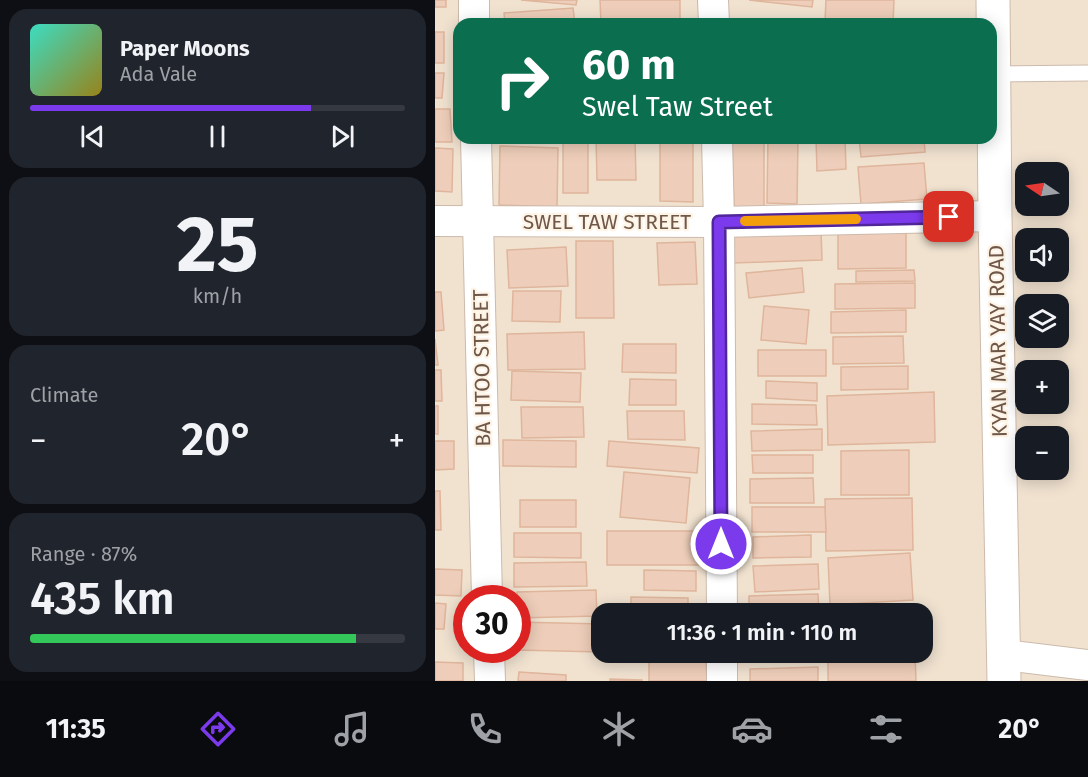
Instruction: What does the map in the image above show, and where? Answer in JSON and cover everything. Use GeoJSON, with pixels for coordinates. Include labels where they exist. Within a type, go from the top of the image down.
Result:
{"type":"FeatureCollection","features":[{"type":"Feature","properties":{"kind":"street"},"geometry":{"type":"LineString","coordinates":[[474,0],[474,18]]}},
{"type":"Feature","properties":{"kind":"street"},"geometry":{"type":"LineString","coordinates":[[713,0],[714,18]]}},
{"type":"Feature","properties":{"kind":"street","name":"KYAN MAR YAY ROAD"},"geometry":{"type":"LineString","coordinates":[[993,0],[993,18]]}},
{"type":"Feature","properties":{"kind":"street","name":"BA HTOO STREET"},"geometry":{"type":"LineString","coordinates":[[476,144],[487,585]]}},
{"type":"Feature","properties":{"kind":"street"},"geometry":{"type":"LineString","coordinates":[[717,144],[721,603]]}},
{"type":"Feature","properties":{"kind":"street","name":"KYAN MAR YAY ROAD"},"geometry":{"type":"LineString","coordinates":[[994,144],[1004,668]]}},
{"type":"Feature","properties":{"kind":"street","name":"SWEL TAW STREET"},"geometry":{"type":"LineString","coordinates":[[435,221],[719,222],[995,216]]}},
{"type":"Feature","properties":{"kind":"street"},"geometry":{"type":"LineString","coordinates":[[489,663],[490,681]]}},
{"type":"Feature","properties":{"kind":"street"},"geometry":{"type":"LineString","coordinates":[[722,663],[722,681]]}},
{"type":"Feature","properties":{"kind":"street"},"geometry":{"type":"LineString","coordinates":[[1004,668],[1088,664]]}},
{"type":"Feature","properties":{"kind":"lane"},"geometry":{"type":"LineString","coordinates":[[997,74],[1088,73]]}},
{"type":"Feature","properties":{"kind":"shaded area"},"geometry":{"type":"Polygon","coordinates":[[[435,0],[1088,0],[1088,681],[435,681],[435,0]]]}},
{"type":"Feature","properties":{"kind":"building"},"geometry":{"type":"Polygon","coordinates":[[[435,0],[446,0],[446,7],[435,7],[435,0]]]}},
{"type":"Feature","properties":{"kind":"building"},"geometry":{"type":"Polygon","coordinates":[[[521,0],[577,0],[576,5],[521,0]]]}},
{"type":"Feature","properties":{"kind":"building"},"geometry":{"type":"Polygon","coordinates":[[[600,0],[680,0],[680,18],[601,18],[600,0]]]}},
{"type":"Feature","properties":{"kind":"building"},"geometry":{"type":"Polygon","coordinates":[[[749,0],[813,0],[812,7],[749,0]]]}},
{"type":"Feature","properties":{"kind":"building"},"geometry":{"type":"Polygon","coordinates":[[[826,0],[894,0],[893,18],[825,18],[826,0]]]}},
{"type":"Feature","properties":{"kind":"building"},"geometry":{"type":"Polygon","coordinates":[[[573,8],[574,18],[504,18],[504,13],[573,8]]]}},
{"type":"Feature","properties":{"kind":"building"},"geometry":{"type":"Polygon","coordinates":[[[435,32],[444,32],[444,63],[435,63],[435,32]]]}},
{"type":"Feature","properties":{"kind":"building"},"geometry":{"type":"Polygon","coordinates":[[[435,73],[444,73],[442,98],[435,98],[435,73]]]}},
{"type":"Feature","properties":{"kind":"building"},"geometry":{"type":"Polygon","coordinates":[[[435,109],[450,109],[452,142],[435,142],[435,109]]]}},
{"type":"Feature","properties":{"kind":"building"},"geometry":{"type":"Polygon","coordinates":[[[563,144],[588,144],[588,193],[563,193],[563,144]]]}},
{"type":"Feature","properties":{"kind":"building"},"geometry":{"type":"Polygon","coordinates":[[[596,144],[635,144],[636,180],[597,180],[596,144]]]}},
{"type":"Feature","properties":{"kind":"building"},"geometry":{"type":"Polygon","coordinates":[[[660,144],[693,144],[693,202],[660,201],[660,144]]]}},
{"type":"Feature","properties":{"kind":"building"},"geometry":{"type":"Polygon","coordinates":[[[732,144],[764,144],[764,209],[734,209],[732,144]]]}},
{"type":"Feature","properties":{"kind":"building"},"geometry":{"type":"Polygon","coordinates":[[[768,144],[798,144],[797,204],[767,203],[768,144]]]}},
{"type":"Feature","properties":{"kind":"building"},"geometry":{"type":"Polygon","coordinates":[[[816,144],[845,144],[846,169],[817,171],[816,144]]]}},
{"type":"Feature","properties":{"kind":"building"},"geometry":{"type":"Polygon","coordinates":[[[860,144],[924,144],[925,152],[861,157],[860,144]]]}},
{"type":"Feature","properties":{"kind":"building"},"geometry":{"type":"Polygon","coordinates":[[[500,146],[558,148],[557,207],[499,205],[500,146]]]}},
{"type":"Feature","properties":{"kind":"building"},"geometry":{"type":"Polygon","coordinates":[[[435,148],[453,149],[452,192],[435,191],[435,148]]]}},
{"type":"Feature","properties":{"kind":"building"},"geometry":{"type":"Polygon","coordinates":[[[924,163],[927,199],[861,204],[858,167],[924,163]]]}},
{"type":"Feature","properties":{"kind":"building"},"geometry":{"type":"Polygon","coordinates":[[[821,229],[822,260],[732,263],[730,231],[821,229]]]}},
{"type":"Feature","properties":{"kind":"building"},"geometry":{"type":"Polygon","coordinates":[[[838,233],[906,233],[906,268],[838,269],[838,233]]]}},
{"type":"Feature","properties":{"kind":"building"},"geometry":{"type":"Polygon","coordinates":[[[576,241],[613,241],[614,318],[576,318],[576,241]]]}},
{"type":"Feature","properties":{"kind":"building"},"geometry":{"type":"Polygon","coordinates":[[[695,242],[697,284],[659,285],[657,243],[695,242]]]}},
{"type":"Feature","properties":{"kind":"building"},"geometry":{"type":"Polygon","coordinates":[[[566,247],[568,286],[509,288],[507,250],[566,247]]]}},
{"type":"Feature","properties":{"kind":"building"},"geometry":{"type":"Polygon","coordinates":[[[802,268],[804,292],[749,298],[746,273],[802,268]]]}},
{"type":"Feature","properties":{"kind":"building"},"geometry":{"type":"Polygon","coordinates":[[[914,270],[915,281],[856,282],[856,271],[914,270]]]}},
{"type":"Feature","properties":{"kind":"building"},"geometry":{"type":"Polygon","coordinates":[[[915,283],[915,308],[835,309],[835,284],[915,283]]]}},
{"type":"Feature","properties":{"kind":"building"},"geometry":{"type":"Polygon","coordinates":[[[513,291],[561,291],[560,322],[512,321],[513,291]]]}},
{"type":"Feature","properties":{"kind":"building"},"geometry":{"type":"Polygon","coordinates":[[[435,292],[441,292],[444,330],[435,331],[435,292]]]}},
{"type":"Feature","properties":{"kind":"building"},"geometry":{"type":"Polygon","coordinates":[[[764,306],[809,310],[806,344],[761,340],[764,306]]]}},
{"type":"Feature","properties":{"kind":"building"},"geometry":{"type":"Polygon","coordinates":[[[906,310],[906,332],[831,333],[831,312],[906,310]]]}},
{"type":"Feature","properties":{"kind":"building"},"geometry":{"type":"Polygon","coordinates":[[[584,332],[585,369],[508,370],[507,334],[584,332]]]}},
{"type":"Feature","properties":{"kind":"building"},"geometry":{"type":"Polygon","coordinates":[[[903,336],[904,363],[833,364],[833,337],[903,336]]]}},
{"type":"Feature","properties":{"kind":"building"},"geometry":{"type":"Polygon","coordinates":[[[435,339],[438,365],[435,365],[435,339]]]}},
{"type":"Feature","properties":{"kind":"building"},"geometry":{"type":"Polygon","coordinates":[[[623,344],[676,344],[676,373],[622,372],[623,344]]]}},
{"type":"Feature","properties":{"kind":"building"},"geometry":{"type":"Polygon","coordinates":[[[758,350],[826,350],[826,376],[758,376],[758,350]]]}},
{"type":"Feature","properties":{"kind":"building"},"geometry":{"type":"Polygon","coordinates":[[[908,366],[908,389],[841,390],[841,367],[908,366]]]}},
{"type":"Feature","properties":{"kind":"building"},"geometry":{"type":"Polygon","coordinates":[[[435,370],[441,370],[442,401],[435,401],[435,370]]]}},
{"type":"Feature","properties":{"kind":"building"},"geometry":{"type":"Polygon","coordinates":[[[512,371],[581,373],[580,402],[511,400],[512,371]]]}},
{"type":"Feature","properties":{"kind":"building"},"geometry":{"type":"Polygon","coordinates":[[[630,379],[676,380],[676,405],[629,405],[630,379]]]}},
{"type":"Feature","properties":{"kind":"building"},"geometry":{"type":"Polygon","coordinates":[[[766,381],[817,383],[817,401],[766,398],[766,381]]]}},
{"type":"Feature","properties":{"kind":"building"},"geometry":{"type":"Polygon","coordinates":[[[934,392],[935,442],[828,445],[827,396],[934,392]]]}},
{"type":"Feature","properties":{"kind":"building"},"geometry":{"type":"Polygon","coordinates":[[[752,404],[816,405],[817,425],[752,424],[752,404]]]}},
{"type":"Feature","properties":{"kind":"building"},"geometry":{"type":"Polygon","coordinates":[[[435,406],[438,406],[438,434],[435,434],[435,406]]]}},
{"type":"Feature","properties":{"kind":"building"},"geometry":{"type":"Polygon","coordinates":[[[521,407],[583,407],[584,437],[522,438],[521,407]]]}},
{"type":"Feature","properties":{"kind":"building"},"geometry":{"type":"Polygon","coordinates":[[[627,411],[684,411],[685,440],[628,439],[627,411]]]}},
{"type":"Feature","properties":{"kind":"building"},"geometry":{"type":"Polygon","coordinates":[[[822,429],[822,450],[752,451],[751,431],[822,429]]]}},
{"type":"Feature","properties":{"kind":"building"},"geometry":{"type":"Polygon","coordinates":[[[503,440],[576,441],[576,467],[503,466],[503,440]]]}},
{"type":"Feature","properties":{"kind":"building"},"geometry":{"type":"Polygon","coordinates":[[[435,441],[454,441],[454,469],[435,470],[435,441]]]}},
{"type":"Feature","properties":{"kind":"building"},"geometry":{"type":"Polygon","coordinates":[[[609,441],[699,448],[697,473],[607,466],[609,441]]]}},
{"type":"Feature","properties":{"kind":"building"},"geometry":{"type":"Polygon","coordinates":[[[909,450],[909,495],[841,495],[841,451],[909,450]]]}},
{"type":"Feature","properties":{"kind":"building"},"geometry":{"type":"Polygon","coordinates":[[[752,455],[813,455],[813,473],[753,473],[752,455]]]}},
{"type":"Feature","properties":{"kind":"building"},"geometry":{"type":"Polygon","coordinates":[[[624,472],[690,478],[686,523],[620,517],[624,472]]]}},
{"type":"Feature","properties":{"kind":"building"},"geometry":{"type":"Polygon","coordinates":[[[813,478],[814,503],[750,503],[750,479],[813,478]]]}},
{"type":"Feature","properties":{"kind":"building"},"geometry":{"type":"Polygon","coordinates":[[[435,491],[440,491],[441,530],[435,530],[435,491]]]}},
{"type":"Feature","properties":{"kind":"building"},"geometry":{"type":"Polygon","coordinates":[[[912,498],[913,550],[826,551],[825,499],[912,498]]]}},
{"type":"Feature","properties":{"kind":"building"},"geometry":{"type":"Polygon","coordinates":[[[520,500],[576,500],[576,527],[520,527],[520,500]]]}},
{"type":"Feature","properties":{"kind":"building"},"geometry":{"type":"Polygon","coordinates":[[[752,507],[825,507],[826,532],[752,532],[752,507]]]}},
{"type":"Feature","properties":{"kind":"building"},"geometry":{"type":"Polygon","coordinates":[[[607,531],[699,531],[699,565],[607,565],[607,531]]]}},
{"type":"Feature","properties":{"kind":"building"},"geometry":{"type":"Polygon","coordinates":[[[514,533],[581,533],[581,558],[514,557],[514,533]]]}},
{"type":"Feature","properties":{"kind":"building"},"geometry":{"type":"Polygon","coordinates":[[[811,535],[811,557],[753,558],[753,537],[811,535]]]}},
{"type":"Feature","properties":{"kind":"building"},"geometry":{"type":"Polygon","coordinates":[[[910,553],[913,600],[830,603],[828,558],[910,553]]]}},
{"type":"Feature","properties":{"kind":"building"},"geometry":{"type":"Polygon","coordinates":[[[586,562],[587,586],[514,585],[514,563],[586,562]]]}},
{"type":"Feature","properties":{"kind":"building"},"geometry":{"type":"Polygon","coordinates":[[[818,564],[819,589],[755,592],[753,566],[818,564]]]}},
{"type":"Feature","properties":{"kind":"building"},"geometry":{"type":"Polygon","coordinates":[[[435,569],[462,570],[461,585],[453,585],[453,596],[435,595],[435,569]]]}},
{"type":"Feature","properties":{"kind":"building"},"geometry":{"type":"Polygon","coordinates":[[[644,570],[696,571],[696,591],[644,590],[644,570]]]}},
{"type":"Feature","properties":{"kind":"building"},"geometry":{"type":"Polygon","coordinates":[[[596,590],[596,603],[591,603],[591,616],[531,618],[531,592],[596,590]]]}},
{"type":"Feature","properties":{"kind":"building"},"geometry":{"type":"Polygon","coordinates":[[[818,594],[818,603],[749,603],[749,596],[818,594]]]}},
{"type":"Feature","properties":{"kind":"building"},"geometry":{"type":"Polygon","coordinates":[[[631,597],[688,598],[688,603],[631,603],[631,597]]]}},
{"type":"Feature","properties":{"kind":"building"},"geometry":{"type":"Polygon","coordinates":[[[435,603],[446,604],[444,629],[435,629],[435,603]]]}},
{"type":"Feature","properties":{"kind":"building"},"geometry":{"type":"Polygon","coordinates":[[[531,622],[591,624],[591,652],[531,650],[531,622]]]}},
{"type":"Feature","properties":{"kind":"building"},"geometry":{"type":"Polygon","coordinates":[[[435,662],[463,663],[463,681],[435,681],[435,662]]]}},
{"type":"Feature","properties":{"kind":"building"},"geometry":{"type":"Polygon","coordinates":[[[649,663],[706,663],[707,681],[649,681],[649,663]]]}},
{"type":"Feature","properties":{"kind":"building"},"geometry":{"type":"Polygon","coordinates":[[[828,663],[915,663],[916,681],[828,681],[828,663]]]}},
{"type":"Feature","properties":{"kind":"building"},"geometry":{"type":"Polygon","coordinates":[[[818,667],[818,681],[750,681],[750,669],[818,667]]]}},
{"type":"Feature","properties":{"kind":"building"},"geometry":{"type":"Polygon","coordinates":[[[519,672],[566,675],[566,681],[518,681],[519,672]]]}},
{"type":"Feature","properties":{"kind":"building"},"geometry":{"type":"Polygon","coordinates":[[[610,679],[642,680],[642,681],[610,681],[610,679]]]}},
{"type":"Feature","properties":{"kind":"slow traffic"},"geometry":{"type":"LineString","coordinates":[[745,221],[856,219]]}},
{"type":"Feature","properties":{"kind":"route"},"geometry":{"type":"LineString","coordinates":[[721,544],[719,222],[949,217]]}}]}
